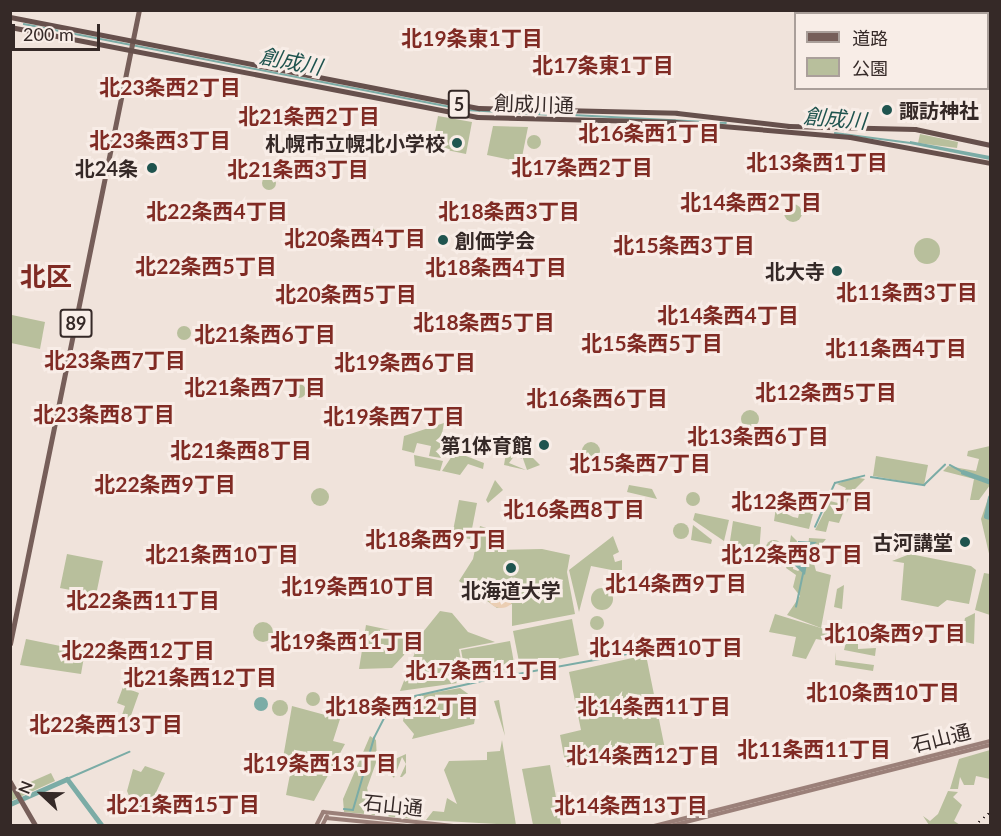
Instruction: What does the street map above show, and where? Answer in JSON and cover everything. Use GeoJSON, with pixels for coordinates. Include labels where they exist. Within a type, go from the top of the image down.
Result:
{"type":"FeatureCollection","features":[{"type":"Feature","properties":{"kind":"highway","name":"創成川通"},"geometry":{"type":"LineString","coordinates":[[10,17],[132,46],[477,117],[675,122],[850,137],[990,163]]}},
{"type":"Feature","properties":{"kind":"highway","name":"創成川通"},"geometry":{"type":"LineString","coordinates":[[10,27],[132,46],[479,108],[677,113],[789,126],[915,129],[990,145]]}},
{"type":"Feature","properties":{"kind":"main road","name":"89"},"geometry":{"type":"LineString","coordinates":[[10,644],[140,10]]}},
{"type":"Feature","properties":{"kind":"main road","name":"石山通"},"geometry":{"type":"LineString","coordinates":[[654,825],[990,743]]}},
{"type":"Feature","properties":{"kind":"main road","name":"石山通"},"geometry":{"type":"LineString","coordinates":[[670,825],[990,743]]}},
{"type":"Feature","properties":{"kind":"main road"},"geometry":{"type":"LineString","coordinates":[[10,781],[36,825]]}},
{"type":"Feature","properties":{"kind":"main road"},"geometry":{"type":"LineString","coordinates":[[316,825],[323,812],[328,815],[322,825]]}},
{"type":"Feature","properties":{"kind":"main road","name":"石山通"},"geometry":{"type":"LineString","coordinates":[[328,815],[408,825]]}},
{"type":"Feature","properties":{"kind":"main road","name":"石山通"},"geometry":{"type":"LineString","coordinates":[[328,815],[453,825]]}},
{"type":"Feature","properties":{"kind":"green space"},"geometry":{"type":"Polygon","coordinates":[[[438,116],[472,122],[466,154],[432,147],[438,116]]]}},
{"type":"Feature","properties":{"kind":"green space"},"geometry":{"type":"Polygon","coordinates":[[[493,126],[528,127],[521,162],[487,155],[493,126]]]}},
{"type":"Feature","properties":{"kind":"green space"},"geometry":{"type":"Polygon","coordinates":[[[920,134],[958,142],[957,148],[918,143],[920,134]]]}},
{"type":"Feature","properties":{"kind":"green space"},"geometry":{"type":"Polygon","coordinates":[[[534,135],[539,137],[541,142],[539,147],[534,149],[529,147],[527,142],[529,137],[534,135]]]}},
{"type":"Feature","properties":{"kind":"green space"},"geometry":{"type":"Polygon","coordinates":[[[266,176],[272,176],[276,183],[272,190],[266,190],[262,186],[262,180],[266,176]]]}},
{"type":"Feature","properties":{"kind":"green space"},"geometry":{"type":"Polygon","coordinates":[[[793,204],[799,207],[802,213],[799,219],[793,222],[787,219],[784,213],[787,207],[793,204]]]}},
{"type":"Feature","properties":{"kind":"green space"},"geometry":{"type":"Polygon","coordinates":[[[369,227],[374,229],[376,234],[374,239],[369,241],[364,239],[362,234],[364,229],[369,227]]]}},
{"type":"Feature","properties":{"kind":"green space"},"geometry":{"type":"Polygon","coordinates":[[[927,238],[936,242],[940,251],[936,260],[927,264],[918,260],[914,251],[918,242],[927,238]]]}},
{"type":"Feature","properties":{"kind":"green space"},"geometry":{"type":"Polygon","coordinates":[[[12,315],[45,322],[40,349],[11,343],[12,315]]]}},
{"type":"Feature","properties":{"kind":"green space"},"geometry":{"type":"Polygon","coordinates":[[[184,326],[189,328],[191,333],[189,338],[184,340],[179,338],[177,333],[179,328],[184,326]]]}},
{"type":"Feature","properties":{"kind":"green space"},"geometry":{"type":"Polygon","coordinates":[[[299,384],[304,386],[306,391],[304,396],[299,398],[294,396],[292,391],[294,386],[299,384]]]}},
{"type":"Feature","properties":{"kind":"green space"},"geometry":{"type":"Polygon","coordinates":[[[750,410],[756,413],[759,419],[756,425],[750,428],[744,425],[741,419],[744,413],[750,410]]]}},
{"type":"Feature","properties":{"kind":"green space"},"geometry":{"type":"Polygon","coordinates":[[[444,423],[442,434],[455,438],[453,451],[484,463],[483,469],[468,464],[460,475],[442,471],[454,453],[444,444],[437,450],[441,458],[429,456],[431,446],[417,443],[414,453],[402,450],[404,436],[444,423]]]}},
{"type":"Feature","properties":{"kind":"green space"},"geometry":{"type":"Polygon","coordinates":[[[508,441],[522,459],[515,455],[509,463],[526,470],[504,465],[508,441]]]}},
{"type":"Feature","properties":{"kind":"green space"},"geometry":{"type":"Polygon","coordinates":[[[591,442],[597,445],[600,451],[597,457],[591,460],[585,457],[582,451],[585,445],[591,442]]]}},
{"type":"Feature","properties":{"kind":"green space"},"geometry":{"type":"Polygon","coordinates":[[[990,446],[990,485],[979,500],[970,500],[974,479],[943,471],[948,466],[976,471],[979,459],[967,456],[968,451],[990,446]]]}},
{"type":"Feature","properties":{"kind":"green space"},"geometry":{"type":"Polygon","coordinates":[[[521,453],[529,454],[540,465],[527,470],[521,453]]]}},
{"type":"Feature","properties":{"kind":"green space"},"geometry":{"type":"Polygon","coordinates":[[[414,455],[443,461],[440,471],[415,466],[414,455]]]}},
{"type":"Feature","properties":{"kind":"green space"},"geometry":{"type":"Polygon","coordinates":[[[876,456],[928,465],[924,485],[873,476],[876,456]]]}},
{"type":"Feature","properties":{"kind":"green space"},"geometry":{"type":"Polygon","coordinates":[[[854,477],[865,479],[851,493],[839,523],[829,521],[826,532],[815,530],[830,501],[838,503],[846,488],[837,484],[854,477]]]}},
{"type":"Feature","properties":{"kind":"green space"},"geometry":{"type":"Polygon","coordinates":[[[495,480],[503,490],[488,503],[486,500],[495,480]]]}},
{"type":"Feature","properties":{"kind":"green space"},"geometry":{"type":"Polygon","coordinates":[[[629,485],[652,489],[657,499],[627,492],[629,485]]]}},
{"type":"Feature","properties":{"kind":"green space"},"geometry":{"type":"Polygon","coordinates":[[[316,488],[324,488],[329,493],[327,504],[316,506],[311,501],[311,493],[316,488]]]}},
{"type":"Feature","properties":{"kind":"green space"},"geometry":{"type":"Polygon","coordinates":[[[693,492],[698,494],[700,499],[698,504],[693,506],[688,504],[686,499],[688,494],[693,492]]]}},
{"type":"Feature","properties":{"kind":"green space"},"geometry":{"type":"Polygon","coordinates":[[[990,493],[990,558],[981,519],[990,493]]]}},
{"type":"Feature","properties":{"kind":"green space"},"geometry":{"type":"Polygon","coordinates":[[[459,500],[477,503],[470,539],[452,536],[459,500]]]}},
{"type":"Feature","properties":{"kind":"green space"},"geometry":{"type":"Polygon","coordinates":[[[787,504],[785,513],[793,517],[798,518],[800,509],[814,510],[809,529],[774,521],[776,507],[787,504]]]}},
{"type":"Feature","properties":{"kind":"green space"},"geometry":{"type":"Polygon","coordinates":[[[695,513],[729,520],[724,541],[693,520],[695,513]]]}},
{"type":"Feature","properties":{"kind":"green space"},"geometry":{"type":"Polygon","coordinates":[[[733,521],[761,527],[759,554],[740,551],[741,545],[730,541],[733,521]]]}},
{"type":"Feature","properties":{"kind":"green space"},"geometry":{"type":"Polygon","coordinates":[[[681,523],[687,525],[689,531],[687,537],[681,539],[675,537],[673,531],[675,525],[681,523]]]}},
{"type":"Feature","properties":{"kind":"green space"},"geometry":{"type":"Polygon","coordinates":[[[693,525],[712,540],[711,544],[691,540],[693,525]]]}},
{"type":"Feature","properties":{"kind":"green space"},"geometry":{"type":"Polygon","coordinates":[[[480,526],[499,532],[499,541],[489,542],[503,550],[542,549],[570,555],[567,572],[575,614],[512,626],[512,604],[497,608],[459,581],[473,559],[480,526]]]}},
{"type":"Feature","properties":{"kind":"green space"},"geometry":{"type":"Polygon","coordinates":[[[791,535],[797,541],[793,569],[798,571],[806,565],[809,538],[826,539],[812,556],[816,571],[831,575],[821,628],[787,615],[800,596],[793,587],[796,575],[786,568],[791,535]]]}},
{"type":"Feature","properties":{"kind":"green space"},"geometry":{"type":"Polygon","coordinates":[[[613,536],[619,552],[613,555],[615,562],[622,560],[622,572],[591,566],[579,612],[569,570],[613,536]]]}},
{"type":"Feature","properties":{"kind":"green space"},"geometry":{"type":"Polygon","coordinates":[[[771,540],[777,540],[782,548],[780,554],[771,556],[766,551],[766,545],[771,540]]]}},
{"type":"Feature","properties":{"kind":"green space"},"geometry":{"type":"Polygon","coordinates":[[[67,554],[103,561],[96,595],[60,588],[67,554]]]}},
{"type":"Feature","properties":{"kind":"green space"},"geometry":{"type":"Polygon","coordinates":[[[910,554],[971,566],[976,570],[969,604],[947,600],[938,607],[901,600],[904,563],[892,561],[910,554]]]}},
{"type":"Feature","properties":{"kind":"green space"},"geometry":{"type":"Polygon","coordinates":[[[984,573],[990,574],[990,615],[975,610],[984,573]]]}},
{"type":"Feature","properties":{"kind":"green space"},"geometry":{"type":"Polygon","coordinates":[[[844,585],[842,609],[834,607],[837,589],[844,585]]]}},
{"type":"Feature","properties":{"kind":"green space"},"geometry":{"type":"Polygon","coordinates":[[[602,588],[610,591],[613,599],[610,607],[602,610],[594,607],[591,599],[594,591],[602,588]]]}},
{"type":"Feature","properties":{"kind":"green space"},"geometry":{"type":"Polygon","coordinates":[[[440,611],[452,613],[468,632],[495,642],[459,649],[465,682],[400,691],[423,632],[440,611]]]}},
{"type":"Feature","properties":{"kind":"green space"},"geometry":{"type":"Polygon","coordinates":[[[975,613],[974,644],[961,641],[965,618],[975,613]]]}},
{"type":"Feature","properties":{"kind":"green space"},"geometry":{"type":"Polygon","coordinates":[[[775,614],[834,632],[833,642],[816,639],[806,659],[792,656],[796,637],[769,632],[775,614]]]}},
{"type":"Feature","properties":{"kind":"green space"},"geometry":{"type":"Polygon","coordinates":[[[594,616],[600,616],[604,623],[600,630],[594,630],[590,626],[590,620],[594,616]]]}},
{"type":"Feature","properties":{"kind":"green space"},"geometry":{"type":"Polygon","coordinates":[[[572,619],[579,655],[520,667],[513,631],[572,619]]]}},
{"type":"Feature","properties":{"kind":"green space"},"geometry":{"type":"Polygon","coordinates":[[[263,622],[270,625],[273,632],[270,639],[263,642],[256,639],[253,632],[256,625],[263,622]]]}},
{"type":"Feature","properties":{"kind":"green space"},"geometry":{"type":"Polygon","coordinates":[[[366,625],[409,634],[404,655],[392,668],[359,669],[366,625]]]}},
{"type":"Feature","properties":{"kind":"green space"},"geometry":{"type":"Polygon","coordinates":[[[26,639],[85,651],[81,674],[20,665],[26,639]]]}},
{"type":"Feature","properties":{"kind":"green space"},"geometry":{"type":"Polygon","coordinates":[[[510,641],[515,668],[466,677],[461,650],[510,641]]]}},
{"type":"Feature","properties":{"kind":"green space"},"geometry":{"type":"Polygon","coordinates":[[[846,642],[858,644],[858,649],[876,648],[875,656],[844,650],[846,642]]]}},
{"type":"Feature","properties":{"kind":"green space"},"geometry":{"type":"Polygon","coordinates":[[[836,652],[836,660],[874,665],[873,671],[835,665],[836,652]]]}},
{"type":"Feature","properties":{"kind":"green space"},"geometry":{"type":"Polygon","coordinates":[[[646,655],[665,749],[566,767],[560,735],[581,730],[569,672],[646,655]]]}},
{"type":"Feature","properties":{"kind":"green space"},"geometry":{"type":"Polygon","coordinates":[[[123,687],[139,693],[128,724],[120,721],[125,706],[117,703],[123,687]]]}},
{"type":"Feature","properties":{"kind":"green space"},"geometry":{"type":"Polygon","coordinates":[[[460,688],[478,701],[474,724],[412,739],[414,734],[403,721],[406,704],[415,696],[460,688]]]}},
{"type":"Feature","properties":{"kind":"green space"},"geometry":{"type":"Polygon","coordinates":[[[313,692],[318,694],[320,699],[318,704],[313,706],[308,704],[306,699],[308,694],[313,692]]]}},
{"type":"Feature","properties":{"kind":"green space"},"geometry":{"type":"Polygon","coordinates":[[[280,700],[286,702],[288,708],[286,714],[280,716],[274,714],[272,708],[274,702],[280,700]]]}},
{"type":"Feature","properties":{"kind":"green space"},"geometry":{"type":"Polygon","coordinates":[[[499,700],[505,736],[494,701],[499,700]]]}},
{"type":"Feature","properties":{"kind":"green space"},"geometry":{"type":"Polygon","coordinates":[[[292,706],[340,719],[333,741],[345,744],[314,801],[286,795],[292,764],[283,758],[292,706]]]}},
{"type":"Feature","properties":{"kind":"green space"},"geometry":{"type":"Polygon","coordinates":[[[370,736],[376,740],[377,760],[367,788],[370,801],[380,811],[422,814],[423,820],[344,812],[343,799],[370,736]]]}},
{"type":"Feature","properties":{"kind":"green space"},"geometry":{"type":"Polygon","coordinates":[[[502,740],[516,825],[426,820],[433,811],[444,812],[447,798],[457,804],[444,770],[449,761],[487,760],[487,752],[500,751],[502,740]]]}},
{"type":"Feature","properties":{"kind":"green space"},"geometry":{"type":"Polygon","coordinates":[[[990,750],[990,779],[976,776],[974,785],[964,785],[960,777],[958,789],[950,789],[959,759],[990,750]]]}},
{"type":"Feature","properties":{"kind":"green space"},"geometry":{"type":"Polygon","coordinates":[[[406,754],[406,764],[402,757],[394,778],[382,765],[406,754]]]}},
{"type":"Feature","properties":{"kind":"green space"},"geometry":{"type":"Polygon","coordinates":[[[406,764],[406,773],[400,777],[406,764]]]}},
{"type":"Feature","properties":{"kind":"green space"},"geometry":{"type":"Polygon","coordinates":[[[550,765],[561,824],[533,825],[522,769],[550,765]]]}},
{"type":"Feature","properties":{"kind":"green space"},"geometry":{"type":"Polygon","coordinates":[[[145,766],[165,773],[147,812],[132,803],[127,791],[133,769],[141,772],[145,766]]]}},
{"type":"Feature","properties":{"kind":"green space"},"geometry":{"type":"Polygon","coordinates":[[[51,773],[55,781],[11,801],[10,791],[51,773]]]}},
{"type":"Feature","properties":{"kind":"green space"},"geometry":{"type":"Polygon","coordinates":[[[948,791],[958,792],[953,797],[962,805],[954,821],[960,825],[929,825],[923,816],[930,821],[938,814],[948,791]]]}},
{"type":"Feature","properties":{"kind":"sand"},"geometry":{"type":"Polygon","coordinates":[[[501,580],[511,584],[515,594],[511,604],[501,608],[491,604],[487,594],[491,584],[501,580]]]}},
{"type":"Feature","properties":{"kind":"water"},"geometry":{"type":"Polygon","coordinates":[[[910,141],[990,156],[990,160],[910,144],[910,141]]]}},
{"type":"Feature","properties":{"kind":"water"},"geometry":{"type":"Polygon","coordinates":[[[798,541],[817,542],[810,547],[805,575],[794,565],[798,541]]]}},
{"type":"Feature","properties":{"kind":"water"},"geometry":{"type":"Polygon","coordinates":[[[258,697],[264,697],[268,704],[264,711],[258,711],[254,707],[254,701],[258,697]]]}},
{"type":"Feature","properties":{"kind":"waterway","name":"創成川"},"geometry":{"type":"LineString","coordinates":[[24,24],[466,110],[554,115]]}},
{"type":"Feature","properties":{"kind":"waterway","name":"創成川"},"geometry":{"type":"LineString","coordinates":[[573,115],[726,123]]}},
{"type":"Feature","properties":{"kind":"waterway","name":"創成川"},"geometry":{"type":"LineString","coordinates":[[835,133],[910,143]]}},
{"type":"Feature","properties":{"kind":"waterway"},"geometry":{"type":"LineString","coordinates":[[871,477],[924,485],[945,465]]}},
{"type":"Feature","properties":{"kind":"waterway"},"geometry":{"type":"LineString","coordinates":[[950,465],[963,472]]}},
{"type":"Feature","properties":{"kind":"waterway"},"geometry":{"type":"LineString","coordinates":[[963,472],[990,482]]}},
{"type":"Feature","properties":{"kind":"waterway"},"geometry":{"type":"LineString","coordinates":[[815,527],[835,483],[864,476]]}},
{"type":"Feature","properties":{"kind":"waterway"},"geometry":{"type":"LineString","coordinates":[[990,497],[986,516],[990,517]]}},
{"type":"Feature","properties":{"kind":"waterway"},"geometry":{"type":"LineString","coordinates":[[804,570],[806,561]]}},
{"type":"Feature","properties":{"kind":"waterway"},"geometry":{"type":"LineString","coordinates":[[796,607],[803,574]]}},
{"type":"Feature","properties":{"kind":"waterway"},"geometry":{"type":"LineString","coordinates":[[490,679],[649,650]]}},
{"type":"Feature","properties":{"kind":"waterway"},"geometry":{"type":"LineString","coordinates":[[344,809],[353,810],[374,738],[393,701],[486,680]]}},
{"type":"Feature","properties":{"kind":"waterway"},"geometry":{"type":"LineString","coordinates":[[67,779],[129,752]]}},
{"type":"Feature","properties":{"kind":"waterway"},"geometry":{"type":"LineString","coordinates":[[10,804],[67,779],[102,826]]}},
{"type":"Feature","properties":{"kind":"railway"},"geometry":{"type":"LineString","coordinates":[[974,826],[990,812]]}},
{"type":"Feature","properties":{"kind":"place","name":"諏訪神社"},"geometry":{"type":"Point","coordinates":[887,110]}},
{"type":"Feature","properties":{"kind":"place","name":"札幌市立幌北小学校"},"geometry":{"type":"Point","coordinates":[457,143]}},
{"type":"Feature","properties":{"kind":"place","name":"北24条"},"geometry":{"type":"Point","coordinates":[152,168]}},
{"type":"Feature","properties":{"kind":"place","name":"創価学会"},"geometry":{"type":"Point","coordinates":[443,240]}},
{"type":"Feature","properties":{"kind":"place","name":"北大寺"},"geometry":{"type":"Point","coordinates":[837,271]}},
{"type":"Feature","properties":{"kind":"place","name":"第1体育館"},"geometry":{"type":"Point","coordinates":[544,445]}},
{"type":"Feature","properties":{"kind":"place","name":"古河講堂"},"geometry":{"type":"Point","coordinates":[965,542]}},
{"type":"Feature","properties":{"kind":"place","name":"北海道大学"},"geometry":{"type":"Point","coordinates":[511,568]}},
{"type":"Feature","properties":{"kind":"district","name":"北19条東1丁目"},"geometry":{"type":"Point","coordinates":[472,38]}},
{"type":"Feature","properties":{"kind":"district","name":"北17条東1丁目"},"geometry":{"type":"Point","coordinates":[603,65]}},
{"type":"Feature","properties":{"kind":"district","name":"北23条西2丁目"},"geometry":{"type":"Point","coordinates":[170,87]}},
{"type":"Feature","properties":{"kind":"district","name":"北21条西2丁目"},"geometry":{"type":"Point","coordinates":[309,116]}},
{"type":"Feature","properties":{"kind":"district","name":"北16条西1丁目"},"geometry":{"type":"Point","coordinates":[649,133]}},
{"type":"Feature","properties":{"kind":"district","name":"北23条西3丁目"},"geometry":{"type":"Point","coordinates":[160,140]}},
{"type":"Feature","properties":{"kind":"district","name":"北13条西1丁目"},"geometry":{"type":"Point","coordinates":[817,162]}},
{"type":"Feature","properties":{"kind":"district","name":"北17条西2丁目"},"geometry":{"type":"Point","coordinates":[582,167]}},
{"type":"Feature","properties":{"kind":"district","name":"北21条西3丁目"},"geometry":{"type":"Point","coordinates":[298,169]}},
{"type":"Feature","properties":{"kind":"district","name":"北14条西2丁目"},"geometry":{"type":"Point","coordinates":[751,202]}},
{"type":"Feature","properties":{"kind":"district","name":"北22条西4丁目"},"geometry":{"type":"Point","coordinates":[217,211]}},
{"type":"Feature","properties":{"kind":"district","name":"北18条西3丁目"},"geometry":{"type":"Point","coordinates":[509,211]}},
{"type":"Feature","properties":{"kind":"district","name":"北20条西4丁目"},"geometry":{"type":"Point","coordinates":[355,238]}},
{"type":"Feature","properties":{"kind":"district","name":"北15条西3丁目"},"geometry":{"type":"Point","coordinates":[684,245]}},
{"type":"Feature","properties":{"kind":"district","name":"北22条西5丁目"},"geometry":{"type":"Point","coordinates":[206,266]}},
{"type":"Feature","properties":{"kind":"district","name":"北18条西4丁目"},"geometry":{"type":"Point","coordinates":[496,267]}},
{"type":"Feature","properties":{"kind":"district","name":"北区"},"geometry":{"type":"Point","coordinates":[46,277]}},
{"type":"Feature","properties":{"kind":"district","name":"北11条西3丁目"},"geometry":{"type":"Point","coordinates":[907,292]}},
{"type":"Feature","properties":{"kind":"district","name":"北20条西5丁目"},"geometry":{"type":"Point","coordinates":[346,294]}},
{"type":"Feature","properties":{"kind":"district","name":"北14条西4丁目"},"geometry":{"type":"Point","coordinates":[728,315]}},
{"type":"Feature","properties":{"kind":"district","name":"北18条西5丁目"},"geometry":{"type":"Point","coordinates":[484,322]}},
{"type":"Feature","properties":{"kind":"district","name":"北21条西6丁目"},"geometry":{"type":"Point","coordinates":[265,334]}},
{"type":"Feature","properties":{"kind":"district","name":"北15条西5丁目"},"geometry":{"type":"Point","coordinates":[652,343]}},
{"type":"Feature","properties":{"kind":"district","name":"北11条西4丁目"},"geometry":{"type":"Point","coordinates":[896,348]}},
{"type":"Feature","properties":{"kind":"district","name":"北23条西7丁目"},"geometry":{"type":"Point","coordinates":[115,360]}},
{"type":"Feature","properties":{"kind":"district","name":"北19条西6丁目"},"geometry":{"type":"Point","coordinates":[405,362]}},
{"type":"Feature","properties":{"kind":"district","name":"北21条西7丁目"},"geometry":{"type":"Point","coordinates":[255,387]}},
{"type":"Feature","properties":{"kind":"district","name":"北12条西5丁目"},"geometry":{"type":"Point","coordinates":[826,392]}},
{"type":"Feature","properties":{"kind":"district","name":"北16条西6丁目"},"geometry":{"type":"Point","coordinates":[597,398]}},
{"type":"Feature","properties":{"kind":"district","name":"北23条西8丁目"},"geometry":{"type":"Point","coordinates":[104,414]}},
{"type":"Feature","properties":{"kind":"district","name":"北19条西7丁目"},"geometry":{"type":"Point","coordinates":[394,416]}},
{"type":"Feature","properties":{"kind":"district","name":"北13条西6丁目"},"geometry":{"type":"Point","coordinates":[758,436]}},
{"type":"Feature","properties":{"kind":"district","name":"北21条西8丁目"},"geometry":{"type":"Point","coordinates":[241,450]}},
{"type":"Feature","properties":{"kind":"district","name":"北15条西7丁目"},"geometry":{"type":"Point","coordinates":[640,463]}},
{"type":"Feature","properties":{"kind":"district","name":"北22条西9丁目"},"geometry":{"type":"Point","coordinates":[165,484]}},
{"type":"Feature","properties":{"kind":"district","name":"北12条西7丁目"},"geometry":{"type":"Point","coordinates":[802,501]}},
{"type":"Feature","properties":{"kind":"district","name":"北16条西8丁目"},"geometry":{"type":"Point","coordinates":[574,509]}},
{"type":"Feature","properties":{"kind":"district","name":"北18条西9丁目"},"geometry":{"type":"Point","coordinates":[436,539]}},
{"type":"Feature","properties":{"kind":"district","name":"北21条西10丁目"},"geometry":{"type":"Point","coordinates":[222,554]}},
{"type":"Feature","properties":{"kind":"district","name":"北12条西8丁目"},"geometry":{"type":"Point","coordinates":[792,554]}},
{"type":"Feature","properties":{"kind":"district","name":"北14条西9丁目"},"geometry":{"type":"Point","coordinates":[676,583]}},
{"type":"Feature","properties":{"kind":"district","name":"北19条西10丁目"},"geometry":{"type":"Point","coordinates":[358,586]}},
{"type":"Feature","properties":{"kind":"district","name":"北22条西11丁目"},"geometry":{"type":"Point","coordinates":[143,600]}},
{"type":"Feature","properties":{"kind":"district","name":"北10条西9丁目"},"geometry":{"type":"Point","coordinates":[895,633]}},
{"type":"Feature","properties":{"kind":"district","name":"北19条西11丁目"},"geometry":{"type":"Point","coordinates":[347,641]}},
{"type":"Feature","properties":{"kind":"district","name":"北14条西10丁目"},"geometry":{"type":"Point","coordinates":[666,647]}},
{"type":"Feature","properties":{"kind":"district","name":"北22条西12丁目"},"geometry":{"type":"Point","coordinates":[138,650]}},
{"type":"Feature","properties":{"kind":"district","name":"北17条西11丁目"},"geometry":{"type":"Point","coordinates":[482,670]}},
{"type":"Feature","properties":{"kind":"district","name":"北21条西12丁目"},"geometry":{"type":"Point","coordinates":[200,677]}},
{"type":"Feature","properties":{"kind":"district","name":"北10条西10丁目"},"geometry":{"type":"Point","coordinates":[883,692]}},
{"type":"Feature","properties":{"kind":"district","name":"北18条西12丁目"},"geometry":{"type":"Point","coordinates":[402,706]}},
{"type":"Feature","properties":{"kind":"district","name":"北14条西11丁目"},"geometry":{"type":"Point","coordinates":[654,706]}},
{"type":"Feature","properties":{"kind":"district","name":"北22条西13丁目"},"geometry":{"type":"Point","coordinates":[106,724]}},
{"type":"Feature","properties":{"kind":"district","name":"北11条西11丁目"},"geometry":{"type":"Point","coordinates":[814,749]}},
{"type":"Feature","properties":{"kind":"district","name":"北14条西12丁目"},"geometry":{"type":"Point","coordinates":[643,755]}},
{"type":"Feature","properties":{"kind":"district","name":"北19条西13丁目"},"geometry":{"type":"Point","coordinates":[320,763]}},
{"type":"Feature","properties":{"kind":"district","name":"北21条西15丁目"},"geometry":{"type":"Point","coordinates":[183,804]}},
{"type":"Feature","properties":{"kind":"district","name":"北14条西13丁目"},"geometry":{"type":"Point","coordinates":[631,805]}}]}
